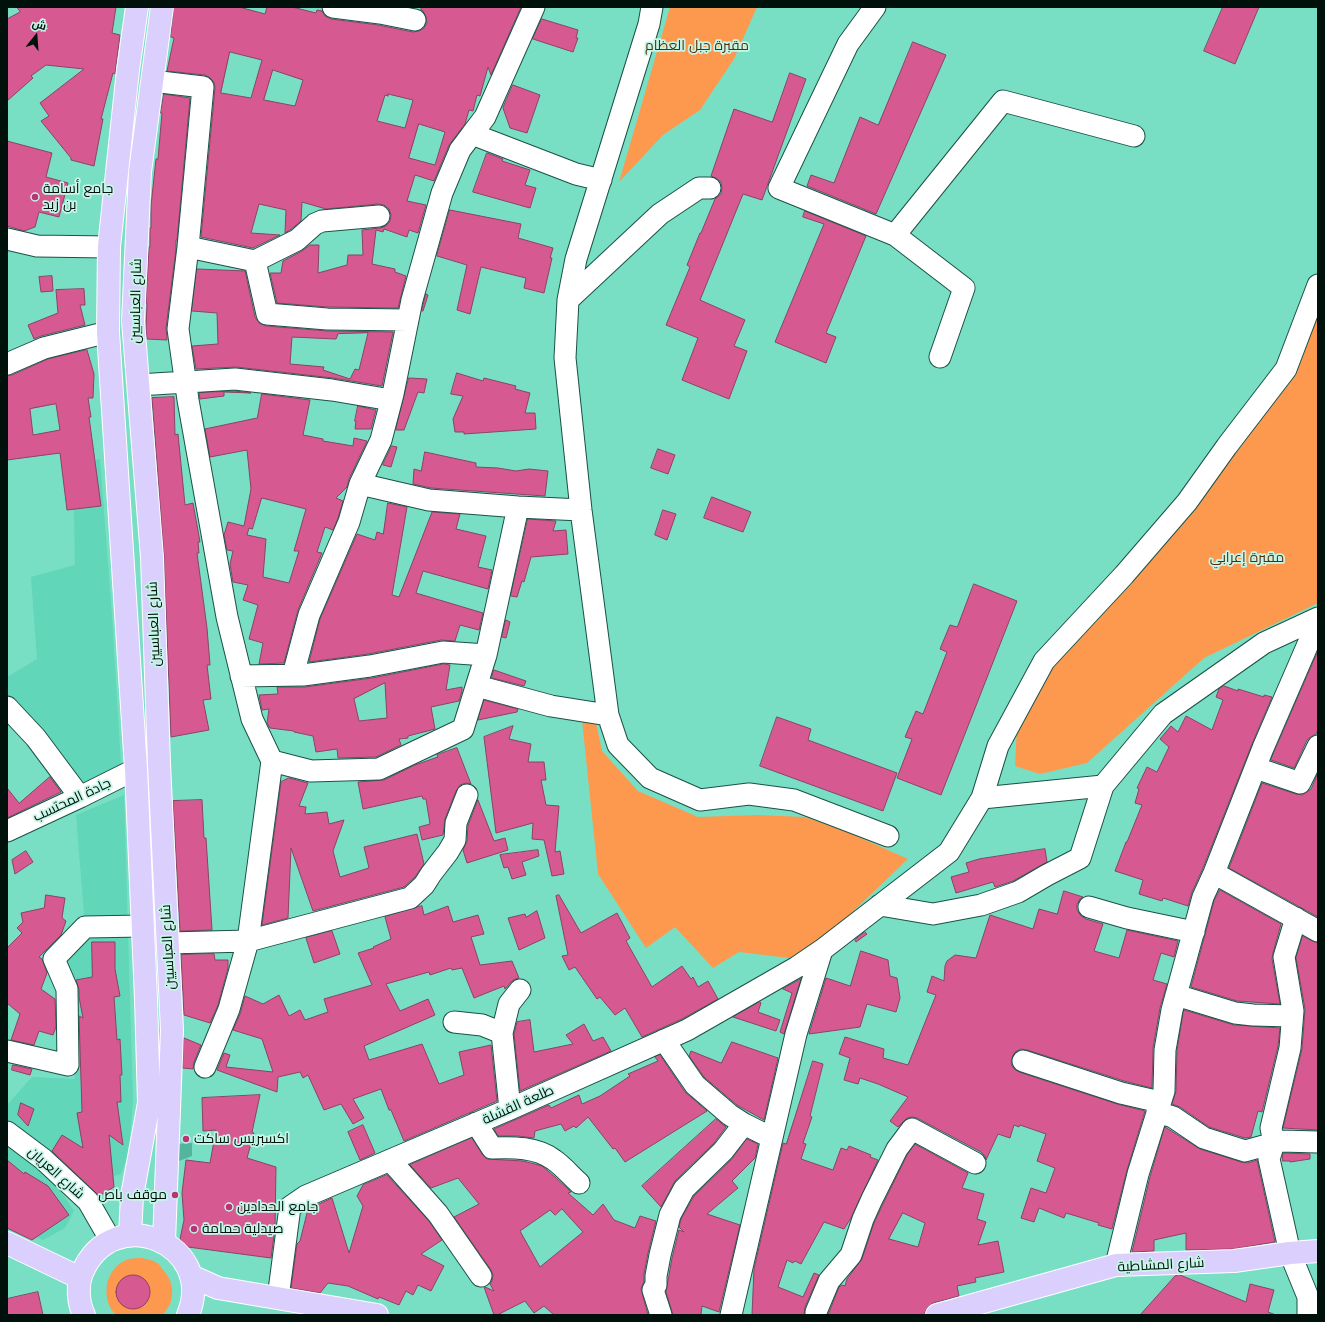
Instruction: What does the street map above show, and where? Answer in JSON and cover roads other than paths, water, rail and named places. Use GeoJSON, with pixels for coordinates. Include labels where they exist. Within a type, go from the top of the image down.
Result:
{"type":"FeatureCollection","features":[{"type":"Feature","properties":{"kind":"main road","name":"شارع العباسيين"},"geometry":{"type":"LineString","coordinates":[[121,1238],[132,1196],[149,1103],[136,769],[108,332],[109,247],[128,70],[137,7]]}},
{"type":"Feature","properties":{"kind":"main road","name":"شارع العباسيين"},"geometry":{"type":"LineString","coordinates":[[162,7],[140,172],[133,321],[152,557],[159,772],[172,1030],[164,1242]]}},
{"type":"Feature","properties":{"kind":"main road"},"geometry":{"type":"LineString","coordinates":[[84,1315],[79,1296],[80,1278],[87,1263],[97,1250],[121,1238],[148,1236],[164,1242],[176,1251],[185,1263],[191,1276],[194,1291],[192,1306],[188,1315]]}},
{"type":"Feature","properties":{"kind":"main road"},"geometry":{"type":"LineString","coordinates":[[7,1243],[80,1278]]}},
{"type":"Feature","properties":{"kind":"main road","name":"شارع المشاطية"},"geometry":{"type":"LineString","coordinates":[[937,1315],[1116,1265],[1234,1262],[1290,1253],[1318,1251]]}},
{"type":"Feature","properties":{"kind":"main road"},"geometry":{"type":"LineString","coordinates":[[191,1276],[218,1288],[377,1315]]}},
{"type":"Feature","properties":{"kind":"street"},"geometry":{"type":"LineString","coordinates":[[333,7],[381,10],[415,20]]}},
{"type":"Feature","properties":{"kind":"street"},"geometry":{"type":"LineString","coordinates":[[293,675],[309,615],[349,522],[360,484],[381,440],[414,292],[442,193],[460,150],[485,117],[534,7]]}},
{"type":"Feature","properties":{"kind":"street"},"geometry":{"type":"LineString","coordinates":[[652,7],[649,24],[576,259],[568,300],[565,358],[581,510],[608,715],[618,745],[650,778],[700,800],[749,794],[794,800],[888,836]]}},
{"type":"Feature","properties":{"kind":"street"},"geometry":{"type":"LineString","coordinates":[[875,7],[848,44],[779,188],[895,235],[964,288],[940,357]]}},
{"type":"Feature","properties":{"kind":"street"},"geometry":{"type":"LineString","coordinates":[[152,81],[203,87],[188,247],[178,329],[185,382],[227,617],[252,719],[272,761],[248,941],[229,1009],[205,1067]]}},
{"type":"Feature","properties":{"kind":"street"},"geometry":{"type":"LineString","coordinates":[[895,235],[1003,101],[1134,136]]}},
{"type":"Feature","properties":{"kind":"street"},"geometry":{"type":"LineString","coordinates":[[472,134],[576,174],[601,180]]}},
{"type":"Feature","properties":{"kind":"street"},"geometry":{"type":"LineString","coordinates":[[568,300],[660,214],[699,188],[710,188]]}},
{"type":"Feature","properties":{"kind":"street"},"geometry":{"type":"LineString","coordinates":[[188,247],[255,261],[297,240],[315,224],[322,221],[379,216]]}},
{"type":"Feature","properties":{"kind":"street"},"geometry":{"type":"LineString","coordinates":[[7,239],[37,246],[109,247]]}},
{"type":"Feature","properties":{"kind":"street"},"geometry":{"type":"LineString","coordinates":[[255,261],[267,314],[327,319],[408,320]]}},
{"type":"Feature","properties":{"kind":"street","name":"طلعة القشلة"},"geometry":{"type":"LineString","coordinates":[[278,1298],[290,1207],[306,1196],[510,1109],[688,1030],[797,968],[949,852],[982,798],[998,746],[1044,661],[1124,575],[1187,502],[1227,446],[1286,369],[1318,285]]}},
{"type":"Feature","properties":{"kind":"street"},"geometry":{"type":"LineString","coordinates":[[7,364],[44,348],[108,332]]}},
{"type":"Feature","properties":{"kind":"street"},"geometry":{"type":"LineString","coordinates":[[138,385],[235,379],[332,390],[391,400]]}},
{"type":"Feature","properties":{"kind":"street"},"geometry":{"type":"LineString","coordinates":[[360,484],[429,500],[581,510]]}},
{"type":"Feature","properties":{"kind":"street"},"geometry":{"type":"LineString","coordinates":[[272,761],[311,771],[379,769],[463,729],[486,655],[518,507]]}},
{"type":"Feature","properties":{"kind":"street"},"geometry":{"type":"LineString","coordinates":[[1116,1265],[1138,1174],[1164,1091],[1165,1050],[1172,1010],[1203,897],[1318,620]]}},
{"type":"Feature","properties":{"kind":"street"},"geometry":{"type":"LineString","coordinates":[[880,905],[933,914],[981,905],[1018,892],[1080,858],[1103,786],[1163,714],[1264,643],[1318,620]]}},
{"type":"Feature","properties":{"kind":"street"},"geometry":{"type":"LineString","coordinates":[[241,676],[303,675],[370,666],[443,652],[486,655]]}},
{"type":"Feature","properties":{"kind":"street"},"geometry":{"type":"LineString","coordinates":[[477,686],[551,706],[608,715]]}},
{"type":"Feature","properties":{"kind":"street"},"geometry":{"type":"LineString","coordinates":[[7,707],[36,738],[80,798]]}},
{"type":"Feature","properties":{"kind":"street"},"geometry":{"type":"LineString","coordinates":[[1256,768],[1300,783],[1318,746]]}},
{"type":"Feature","properties":{"kind":"street","name":"جادة المحتسب"},"geometry":{"type":"LineString","coordinates":[[7,831],[80,798],[136,769]]}},
{"type":"Feature","properties":{"kind":"street"},"geometry":{"type":"LineString","coordinates":[[982,798],[1103,786]]}},
{"type":"Feature","properties":{"kind":"street"},"geometry":{"type":"LineString","coordinates":[[168,943],[248,941],[410,898],[424,886],[455,840],[456,823],[467,795]]}},
{"type":"Feature","properties":{"kind":"street"},"geometry":{"type":"LineString","coordinates":[[1214,873],[1318,931]]}},
{"type":"Feature","properties":{"kind":"street"},"geometry":{"type":"LineString","coordinates":[[1089,907],[1134,919],[1194,932]]}},
{"type":"Feature","properties":{"kind":"street"},"geometry":{"type":"LineString","coordinates":[[1296,918],[1284,957],[1293,1011],[1290,1048],[1271,1128],[1274,1143],[1269,1159],[1290,1253],[1308,1297],[1308,1315]]}},
{"type":"Feature","properties":{"kind":"street"},"geometry":{"type":"LineString","coordinates":[[7,1051],[68,1065],[66,989],[54,959],[85,927],[143,926]]}},
{"type":"Feature","properties":{"kind":"street"},"geometry":{"type":"LineString","coordinates":[[731,1315],[796,1034],[822,950]]}},
{"type":"Feature","properties":{"kind":"street"},"geometry":{"type":"LineString","coordinates":[[510,1109],[502,1033],[509,1004],[520,990]]}},
{"type":"Feature","properties":{"kind":"street"},"geometry":{"type":"LineString","coordinates":[[1176,995],[1253,1016],[1292,1016]]}},
{"type":"Feature","properties":{"kind":"street"},"geometry":{"type":"LineString","coordinates":[[454,1022],[482,1025],[502,1033]]}},
{"type":"Feature","properties":{"kind":"street"},"geometry":{"type":"LineString","coordinates":[[664,1040],[695,1085],[730,1115],[772,1138]]}},
{"type":"Feature","properties":{"kind":"street"},"geometry":{"type":"LineString","coordinates":[[1023,1061],[1159,1107],[1204,1138],[1245,1151],[1281,1141],[1318,1142]]}},
{"type":"Feature","properties":{"kind":"street"},"geometry":{"type":"LineString","coordinates":[[476,1123],[492,1148],[511,1147],[540,1152],[554,1160],[579,1183]]}},
{"type":"Feature","properties":{"kind":"street"},"geometry":{"type":"LineString","coordinates":[[662,1315],[653,1290],[656,1285],[660,1255],[670,1215],[684,1189],[723,1151],[744,1124]]}},
{"type":"Feature","properties":{"kind":"street"},"geometry":{"type":"LineString","coordinates":[[816,1315],[829,1281],[851,1255],[863,1219],[897,1149],[912,1129],[975,1163]]}},
{"type":"Feature","properties":{"kind":"street","name":"شارع العريان"},"geometry":{"type":"LineString","coordinates":[[7,1132],[43,1159],[88,1201],[121,1238]]}},
{"type":"Feature","properties":{"kind":"street"},"geometry":{"type":"LineString","coordinates":[[390,1160],[438,1214],[481,1276]]}},
{"type":"Feature","properties":{"kind":"water"},"geometry":{"type":"Polygon","coordinates":[[[192,1143],[192,1156],[179,1161],[176,1144],[192,1143]]]}},
{"type":"Feature","properties":{"kind":"place","name":"جامع أسامة بن زيد"},"geometry":{"type":"Point","coordinates":[35,197]}},
{"type":"Feature","properties":{"kind":"place","name":"اكسبريس ساكت"},"geometry":{"type":"Point","coordinates":[186,1139]}},
{"type":"Feature","properties":{"kind":"place","name":"موقف باص"},"geometry":{"type":"Point","coordinates":[175,1195]}},
{"type":"Feature","properties":{"kind":"place","name":"جامع الحدادين"},"geometry":{"type":"Point","coordinates":[229,1207]}},
{"type":"Feature","properties":{"kind":"place","name":"صيدلية حمامة"},"geometry":{"type":"Point","coordinates":[194,1229]}},
{"type":"Feature","properties":{"kind":"park label","name":"مقبرة جبل العظام"},"geometry":{"type":"Point","coordinates":[697,46]}},
{"type":"Feature","properties":{"kind":"park label","name":"مقبرة إعرابي"},"geometry":{"type":"Point","coordinates":[1247,558]}}]}
